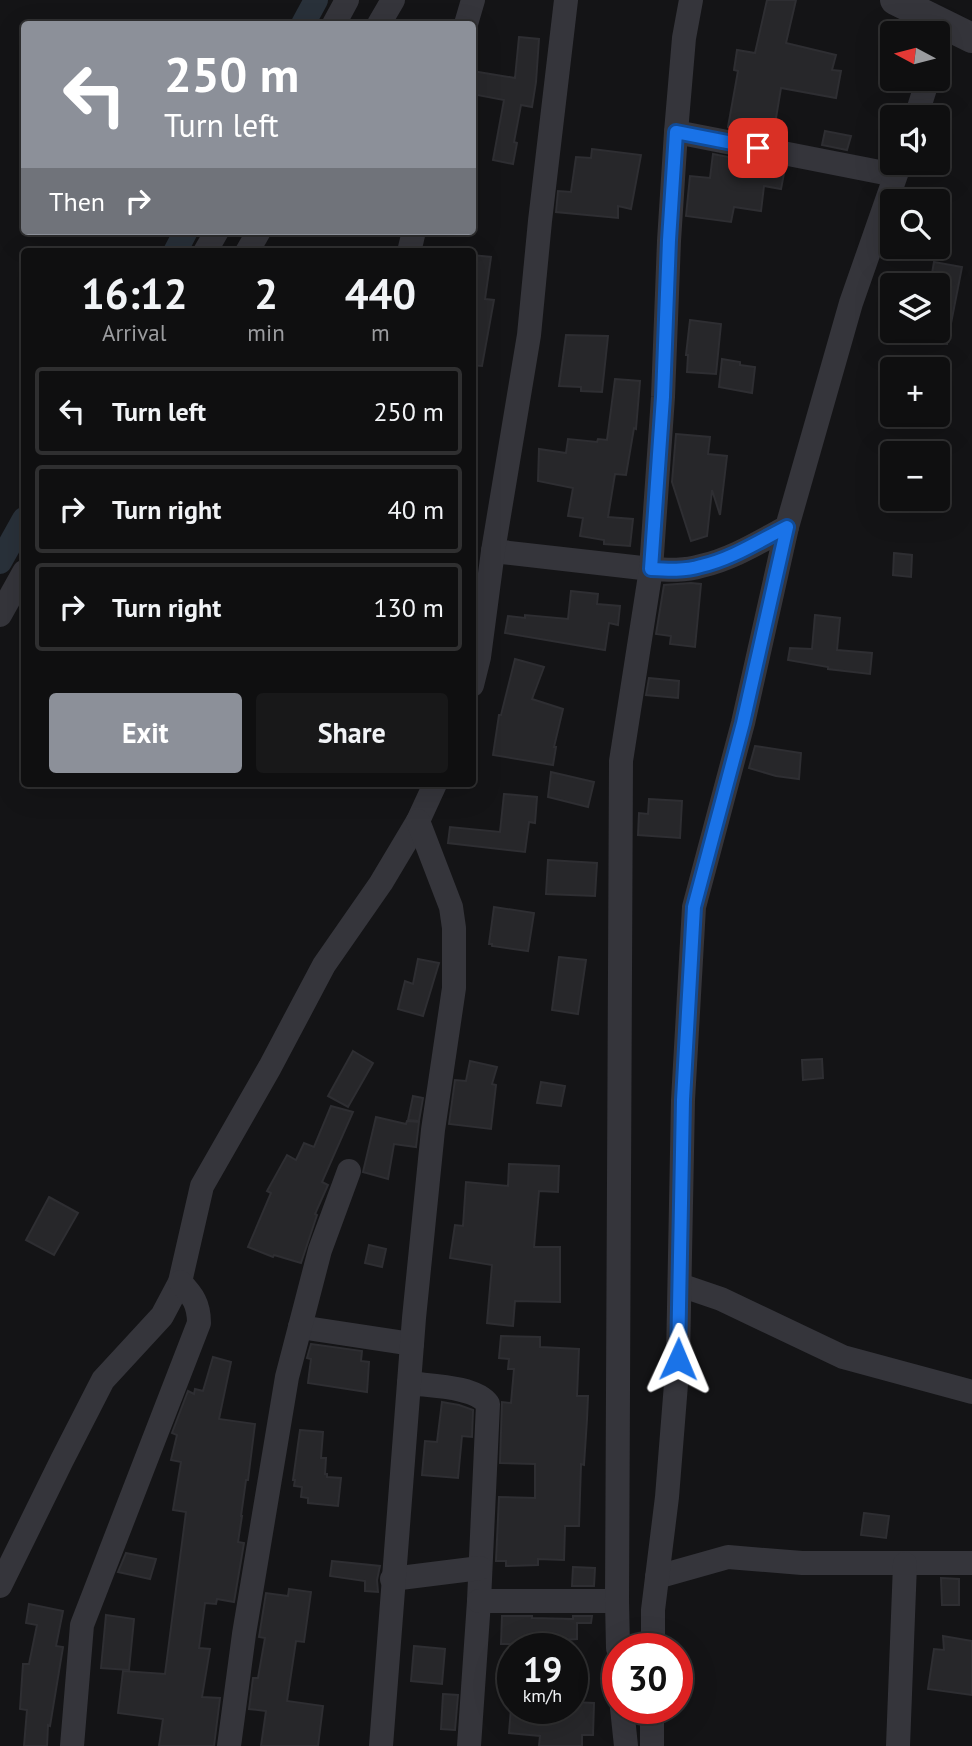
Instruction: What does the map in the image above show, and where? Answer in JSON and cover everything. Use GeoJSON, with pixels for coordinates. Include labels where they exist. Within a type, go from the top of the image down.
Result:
{"type":"FeatureCollection","features":[{"type":"Feature","properties":{"kind":"street"},"geometry":{"type":"LineString","coordinates":[[336,21],[347,0]]}},
{"type":"Feature","properties":{"kind":"street"},"geometry":{"type":"LineString","coordinates":[[381,21],[393,0]]}},
{"type":"Feature","properties":{"kind":"street"},"geometry":{"type":"LineString","coordinates":[[467,21],[473,0]]}},
{"type":"Feature","properties":{"kind":"street"},"geometry":{"type":"LineString","coordinates":[[476,656],[529,335],[566,0]]}},
{"type":"Feature","properties":{"kind":"street"},"geometry":{"type":"LineString","coordinates":[[618,1633],[621,761],[651,569],[663,397],[676,132],[684,37],[691,0]]}},
{"type":"Feature","properties":{"kind":"street"},"geometry":{"type":"LineString","coordinates":[[895,0],[923,21]]}},
{"type":"Feature","properties":{"kind":"street"},"geometry":{"type":"LineString","coordinates":[[950,35],[972,38]]}},
{"type":"Feature","properties":{"kind":"street"},"geometry":{"type":"LineString","coordinates":[[676,132],[880,166]]}},
{"type":"Feature","properties":{"kind":"street"},"geometry":{"type":"LineString","coordinates":[[653,1633],[678,1359],[683,1100],[694,907],[743,723],[787,527],[851,303],[896,175]]}},
{"type":"Feature","properties":{"kind":"street"},"geometry":{"type":"LineString","coordinates":[[494,551],[674,570],[700,567],[735,555],[787,527]]}},
{"type":"Feature","properties":{"kind":"street"},"geometry":{"type":"LineString","coordinates":[[0,615],[21,577]]}},
{"type":"Feature","properties":{"kind":"street"},"geometry":{"type":"LineString","coordinates":[[0,1586],[103,1380],[162,1316],[180,1282],[202,1186],[324,965],[381,883],[418,821],[434,787]]}},
{"type":"Feature","properties":{"kind":"street"},"geometry":{"type":"LineString","coordinates":[[381,1746],[411,1344],[433,1130],[454,988],[454,928],[451,907],[418,821]]}},
{"type":"Feature","properties":{"kind":"street"},"geometry":{"type":"LineString","coordinates":[[229,1746],[244,1634],[287,1377],[320,1250],[349,1171]]}},
{"type":"Feature","properties":{"kind":"street"},"geometry":{"type":"LineString","coordinates":[[72,1746],[82,1625],[199,1323],[199,1309],[190,1292],[180,1282]]}},
{"type":"Feature","properties":{"kind":"street"},"geometry":{"type":"LineString","coordinates":[[680,1285],[721,1299],[843,1357],[972,1392]]}},
{"type":"Feature","properties":{"kind":"street"},"geometry":{"type":"LineString","coordinates":[[300,1327],[411,1344]]}},
{"type":"Feature","properties":{"kind":"street"},"geometry":{"type":"LineString","coordinates":[[409,1383],[460,1390],[483,1397],[488,1404],[469,1746]]}},
{"type":"Feature","properties":{"kind":"street"},"geometry":{"type":"LineString","coordinates":[[657,1577],[728,1558],[802,1563],[972,1563]]}},
{"type":"Feature","properties":{"kind":"street"},"geometry":{"type":"LineString","coordinates":[[898,1746],[905,1564]]}},
{"type":"Feature","properties":{"kind":"street"},"geometry":{"type":"LineString","coordinates":[[393,1579],[480,1567]]}},
{"type":"Feature","properties":{"kind":"street"},"geometry":{"type":"LineString","coordinates":[[479,1601],[617,1601]]}},
{"type":"Feature","properties":{"kind":"street"},"geometry":{"type":"LineString","coordinates":[[624,1724],[626,1746]]}},
{"type":"Feature","properties":{"kind":"street"},"geometry":{"type":"LineString","coordinates":[[652,1724],[652,1746]]}},
{"type":"Feature","properties":{"kind":"building"},"geometry":{"type":"Polygon","coordinates":[[[767,0],[796,0],[786,43],[836,55],[832,70],[841,71],[836,98],[781,88],[773,136],[728,127],[738,71],[734,70],[737,50],[755,53],[767,0]]]}},
{"type":"Feature","properties":{"kind":"building"},"geometry":{"type":"Polygon","coordinates":[[[519,37],[539,39],[532,107],[521,105],[513,164],[493,160],[504,100],[476,95],[476,72],[515,78],[519,37]]]}},
{"type":"Feature","properties":{"kind":"building"},"geometry":{"type":"Polygon","coordinates":[[[825,131],[851,136],[847,150],[822,145],[825,131]]]}},
{"type":"Feature","properties":{"kind":"building"},"geometry":{"type":"Polygon","coordinates":[[[592,149],[641,155],[631,209],[618,206],[618,218],[556,212],[558,191],[571,192],[576,157],[591,158],[592,149]]]}},
{"type":"Feature","properties":{"kind":"building"},"geometry":{"type":"Polygon","coordinates":[[[713,154],[785,168],[781,189],[764,186],[761,211],[734,207],[731,222],[686,216],[690,176],[710,178],[713,154]]]}},
{"type":"Feature","properties":{"kind":"building"},"geometry":{"type":"Polygon","coordinates":[[[476,255],[491,257],[485,299],[494,300],[482,366],[476,365],[476,255]]]}},
{"type":"Feature","properties":{"kind":"building"},"geometry":{"type":"Polygon","coordinates":[[[934,262],[962,267],[950,329],[950,273],[932,273],[934,262]]]}},
{"type":"Feature","properties":{"kind":"building"},"geometry":{"type":"Polygon","coordinates":[[[690,320],[721,324],[716,374],[687,372],[690,320]]]}},
{"type":"Feature","properties":{"kind":"building"},"geometry":{"type":"Polygon","coordinates":[[[566,335],[608,336],[602,392],[559,386],[566,335]]]}},
{"type":"Feature","properties":{"kind":"building"},"geometry":{"type":"Polygon","coordinates":[[[722,359],[755,367],[752,393],[719,387],[722,359]]]}},
{"type":"Feature","properties":{"kind":"building"},"geometry":{"type":"Polygon","coordinates":[[[615,379],[640,381],[636,429],[634,428],[626,475],[615,474],[608,517],[633,519],[630,546],[604,544],[604,540],[580,536],[583,518],[568,516],[573,488],[538,481],[539,449],[566,453],[568,439],[597,442],[598,439],[607,440],[615,379]]]}},
{"type":"Feature","properties":{"kind":"building"},"geometry":{"type":"Polygon","coordinates":[[[676,434],[710,437],[708,454],[727,456],[720,515],[712,490],[707,536],[691,541],[672,482],[676,434]]]}},
{"type":"Feature","properties":{"kind":"building"},"geometry":{"type":"Polygon","coordinates":[[[894,553],[912,555],[911,577],[893,575],[894,553]]]}},
{"type":"Feature","properties":{"kind":"building"},"geometry":{"type":"Polygon","coordinates":[[[701,584],[695,647],[670,644],[671,636],[656,634],[664,585],[701,584]]]}},
{"type":"Feature","properties":{"kind":"building"},"geometry":{"type":"Polygon","coordinates":[[[571,591],[598,594],[597,604],[620,606],[618,625],[609,623],[605,650],[505,633],[508,616],[568,619],[571,591]]]}},
{"type":"Feature","properties":{"kind":"building"},"geometry":{"type":"Polygon","coordinates":[[[815,615],[840,618],[837,650],[872,653],[870,674],[828,669],[788,660],[790,648],[812,649],[815,615]]]}},
{"type":"Feature","properties":{"kind":"building"},"geometry":{"type":"Polygon","coordinates":[[[515,659],[544,667],[532,699],[563,709],[554,747],[553,765],[493,755],[499,715],[515,659]]]}},
{"type":"Feature","properties":{"kind":"building"},"geometry":{"type":"Polygon","coordinates":[[[649,678],[679,681],[678,698],[646,695],[649,678]]]}},
{"type":"Feature","properties":{"kind":"building"},"geometry":{"type":"Polygon","coordinates":[[[755,746],[801,753],[799,779],[749,768],[755,746]]]}},
{"type":"Feature","properties":{"kind":"building"},"geometry":{"type":"Polygon","coordinates":[[[551,772],[594,782],[588,807],[548,797],[551,772]]]}},
{"type":"Feature","properties":{"kind":"building"},"geometry":{"type":"Polygon","coordinates":[[[504,794],[537,797],[535,823],[529,822],[525,852],[448,843],[450,827],[500,832],[504,794]]]}},
{"type":"Feature","properties":{"kind":"building"},"geometry":{"type":"Polygon","coordinates":[[[649,799],[682,801],[680,838],[638,835],[639,813],[648,814],[649,799]]]}},
{"type":"Feature","properties":{"kind":"building"},"geometry":{"type":"Polygon","coordinates":[[[548,860],[597,863],[595,896],[546,894],[548,860]]]}},
{"type":"Feature","properties":{"kind":"building"},"geometry":{"type":"Polygon","coordinates":[[[494,907],[534,913],[528,951],[489,944],[494,907]]]}},
{"type":"Feature","properties":{"kind":"building"},"geometry":{"type":"Polygon","coordinates":[[[559,957],[586,960],[578,1014],[552,1010],[559,957]]]}},
{"type":"Feature","properties":{"kind":"building"},"geometry":{"type":"Polygon","coordinates":[[[418,959],[439,963],[423,1016],[398,1009],[405,981],[413,984],[418,959]]]}},
{"type":"Feature","properties":{"kind":"building"},"geometry":{"type":"Polygon","coordinates":[[[353,1051],[373,1063],[348,1107],[328,1096],[353,1051]]]}},
{"type":"Feature","properties":{"kind":"building"},"geometry":{"type":"Polygon","coordinates":[[[822,1059],[823,1078],[803,1080],[802,1060],[822,1059]]]}},
{"type":"Feature","properties":{"kind":"building"},"geometry":{"type":"Polygon","coordinates":[[[470,1061],[497,1067],[492,1084],[496,1085],[491,1129],[449,1124],[455,1080],[466,1081],[470,1061]]]}},
{"type":"Feature","properties":{"kind":"building"},"geometry":{"type":"Polygon","coordinates":[[[541,1082],[565,1086],[561,1106],[537,1103],[541,1082]]]}},
{"type":"Feature","properties":{"kind":"building"},"geometry":{"type":"Polygon","coordinates":[[[413,1096],[423,1098],[419,1121],[408,1120],[413,1096]]]}},
{"type":"Feature","properties":{"kind":"building"},"geometry":{"type":"Polygon","coordinates":[[[331,1106],[353,1112],[322,1182],[328,1185],[315,1214],[317,1215],[301,1263],[274,1255],[273,1257],[248,1247],[271,1193],[267,1191],[287,1155],[296,1160],[304,1143],[314,1147],[331,1106]]]}},
{"type":"Feature","properties":{"kind":"building"},"geometry":{"type":"Polygon","coordinates":[[[376,1117],[406,1124],[407,1121],[419,1122],[416,1147],[394,1144],[388,1179],[363,1172],[376,1117]]]}},
{"type":"Feature","properties":{"kind":"building"},"geometry":{"type":"Polygon","coordinates":[[[509,1164],[559,1166],[558,1192],[539,1191],[534,1247],[560,1247],[560,1302],[515,1301],[513,1326],[487,1323],[492,1265],[450,1258],[455,1225],[463,1226],[466,1182],[508,1186],[509,1164]]]}},
{"type":"Feature","properties":{"kind":"building"},"geometry":{"type":"Polygon","coordinates":[[[49,1197],[78,1213],[54,1255],[26,1240],[49,1197]]]}},
{"type":"Feature","properties":{"kind":"building"},"geometry":{"type":"Polygon","coordinates":[[[369,1245],[386,1249],[382,1267],[365,1263],[369,1245]]]}},
{"type":"Feature","properties":{"kind":"building"},"geometry":{"type":"Polygon","coordinates":[[[501,1336],[540,1337],[540,1347],[579,1349],[577,1396],[588,1396],[584,1465],[581,1464],[579,1526],[565,1526],[564,1560],[538,1559],[538,1565],[506,1566],[506,1561],[496,1561],[499,1497],[535,1498],[535,1464],[500,1463],[502,1402],[511,1403],[514,1369],[508,1369],[509,1359],[499,1358],[501,1336]]]}},
{"type":"Feature","properties":{"kind":"building"},"geometry":{"type":"Polygon","coordinates":[[[311,1344],[362,1351],[361,1361],[369,1362],[367,1392],[308,1383],[311,1359],[307,1358],[311,1344]]]}},
{"type":"Feature","properties":{"kind":"building"},"geometry":{"type":"Polygon","coordinates":[[[213,1357],[231,1362],[219,1419],[255,1424],[238,1542],[244,1543],[234,1602],[217,1599],[216,1604],[205,1603],[199,1648],[210,1649],[202,1697],[220,1698],[214,1746],[159,1746],[163,1719],[118,1713],[123,1671],[165,1674],[186,1512],[173,1510],[181,1462],[171,1460],[177,1435],[172,1433],[188,1391],[194,1394],[195,1389],[203,1391],[213,1357]]]}},
{"type":"Feature","properties":{"kind":"building"},"geometry":{"type":"Polygon","coordinates":[[[442,1402],[473,1410],[472,1437],[462,1436],[458,1478],[422,1475],[425,1441],[437,1442],[442,1402]]]}},
{"type":"Feature","properties":{"kind":"building"},"geometry":{"type":"Polygon","coordinates":[[[300,1430],[323,1432],[321,1458],[326,1458],[325,1474],[327,1477],[341,1478],[338,1506],[308,1503],[308,1498],[301,1497],[302,1487],[294,1486],[300,1430]]]}},
{"type":"Feature","properties":{"kind":"building"},"geometry":{"type":"Polygon","coordinates":[[[864,1513],[889,1516],[886,1538],[861,1535],[864,1513]]]}},
{"type":"Feature","properties":{"kind":"building"},"geometry":{"type":"Polygon","coordinates":[[[126,1553],[156,1559],[150,1579],[118,1572],[126,1553]]]}},
{"type":"Feature","properties":{"kind":"building"},"geometry":{"type":"Polygon","coordinates":[[[332,1561],[380,1566],[378,1592],[365,1591],[365,1581],[330,1576],[332,1561]]]}},
{"type":"Feature","properties":{"kind":"building"},"geometry":{"type":"Polygon","coordinates":[[[573,1567],[595,1568],[594,1586],[572,1586],[573,1567]]]}},
{"type":"Feature","properties":{"kind":"building"},"geometry":{"type":"Polygon","coordinates":[[[941,1578],[959,1579],[959,1605],[942,1605],[941,1578]]]}},
{"type":"Feature","properties":{"kind":"building"},"geometry":{"type":"Polygon","coordinates":[[[289,1589],[311,1592],[304,1642],[296,1641],[287,1701],[323,1706],[318,1746],[261,1746],[266,1711],[249,1709],[253,1678],[258,1678],[265,1638],[259,1637],[266,1593],[288,1596],[289,1589]]]}},
{"type":"Feature","properties":{"kind":"building"},"geometry":{"type":"Polygon","coordinates":[[[29,1604],[63,1611],[56,1646],[63,1647],[50,1726],[48,1725],[47,1746],[24,1746],[27,1710],[20,1709],[23,1664],[29,1664],[37,1625],[26,1623],[29,1604]]]}},
{"type":"Feature","properties":{"kind":"building"},"geometry":{"type":"Polygon","coordinates":[[[106,1615],[134,1619],[129,1670],[101,1668],[106,1615]]]}},
{"type":"Feature","properties":{"kind":"building"},"geometry":{"type":"Polygon","coordinates":[[[502,1616],[573,1619],[573,1616],[592,1616],[591,1623],[577,1623],[577,1633],[501,1633],[502,1616]]]}},
{"type":"Feature","properties":{"kind":"building"},"geometry":{"type":"Polygon","coordinates":[[[943,1636],[972,1641],[972,1695],[928,1689],[934,1649],[944,1650],[943,1636]]]}},
{"type":"Feature","properties":{"kind":"building"},"geometry":{"type":"Polygon","coordinates":[[[414,1646],[445,1649],[442,1684],[411,1681],[414,1646]]]}},
{"type":"Feature","properties":{"kind":"building"},"geometry":{"type":"Polygon","coordinates":[[[443,1694],[458,1695],[455,1730],[441,1729],[443,1694]]]}},
{"type":"Feature","properties":{"kind":"building"},"geometry":{"type":"Polygon","coordinates":[[[588,1703],[594,1703],[593,1735],[582,1735],[582,1746],[539,1746],[540,1736],[509,1733],[510,1724],[588,1724],[588,1703]]]}},
{"type":"Feature","properties":{"kind":"waterway"},"geometry":{"type":"LineString","coordinates":[[305,21],[316,0]]}},
{"type":"Feature","properties":{"kind":"waterway"},"geometry":{"type":"LineString","coordinates":[[177,248],[184,235]]}},
{"type":"Feature","properties":{"kind":"waterway"},"geometry":{"type":"LineString","coordinates":[[0,562],[21,524]]}},
{"type":"Feature","properties":{"kind":"route"},"geometry":{"type":"LineString","coordinates":[[678,1359],[683,1100],[694,907],[743,723],[787,527],[735,555],[700,567],[651,569],[663,397],[676,132],[758,148]]}}]}
